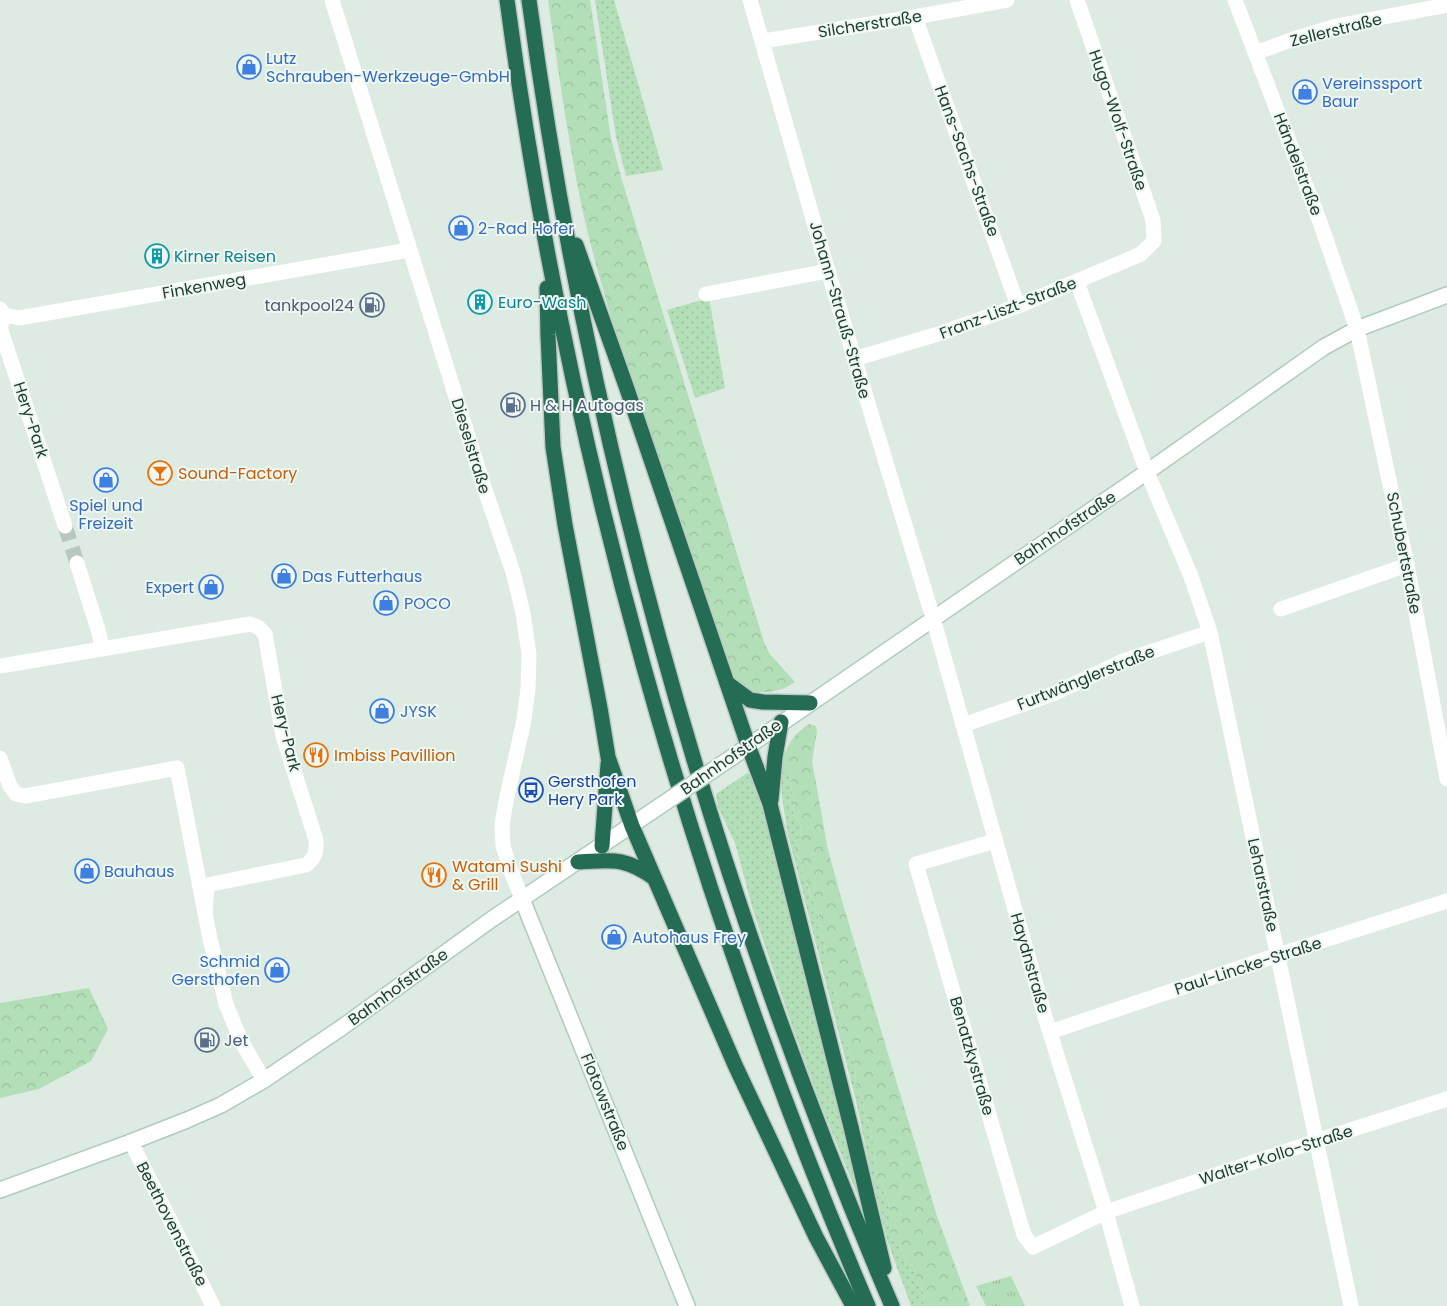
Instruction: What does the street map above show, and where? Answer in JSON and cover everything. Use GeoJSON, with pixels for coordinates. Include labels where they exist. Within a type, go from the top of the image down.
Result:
{"type":"FeatureCollection","features":[{"type":"Feature","properties":{"kind":"highway"},"geometry":{"type":"LineString","coordinates":[[507,0],[523,111],[547,252],[573,379],[628,612],[668,754],[713,897],[776,1078],[868,1306]]}},
{"type":"Feature","properties":{"kind":"highway"},"geometry":{"type":"LineString","coordinates":[[529,0],[559,198],[597,387],[644,585],[687,740],[746,927],[786,1041],[832,1163],[893,1306]]}},
{"type":"Feature","properties":{"kind":"highway"},"geometry":{"type":"LineString","coordinates":[[559,198],[770,804],[851,1127],[893,1306]]}},
{"type":"Feature","properties":{"kind":"highway"},"geometry":{"type":"LineString","coordinates":[[547,252],[548,335],[553,447],[565,525],[608,757],[632,826],[735,1065],[816,1237],[853,1306]]}},
{"type":"Feature","properties":{"kind":"highway"},"geometry":{"type":"LineString","coordinates":[[727,683],[750,700],[810,703]]}},
{"type":"Feature","properties":{"kind":"highway"},"geometry":{"type":"LineString","coordinates":[[770,804],[781,722]]}},
{"type":"Feature","properties":{"kind":"highway"},"geometry":{"type":"LineString","coordinates":[[602,846],[608,757]]}},
{"type":"Feature","properties":{"kind":"highway"},"geometry":{"type":"LineString","coordinates":[[578,862],[625,861],[642,869],[654,878]]}},
{"type":"Feature","properties":{"kind":"street","name":"Dieselstraße"},"geometry":{"type":"LineString","coordinates":[[332,0],[409,250],[513,572],[523,613],[530,654],[528,689],[524,720],[502,825],[503,846],[522,899]]}},
{"type":"Feature","properties":{"kind":"street","name":"Johann-Strauß-Straße"},"geometry":{"type":"LineString","coordinates":[[750,0],[854,359],[933,618]]}},
{"type":"Feature","properties":{"kind":"street","name":"Silcherstraße"},"geometry":{"type":"LineString","coordinates":[[762,41],[915,17],[1007,0]]}},
{"type":"Feature","properties":{"kind":"street","name":"Hugo-Wolf-Straße"},"geometry":{"type":"LineString","coordinates":[[1077,0],[1153,220],[1154,241]]}},
{"type":"Feature","properties":{"kind":"street","name":"Händelstraße"},"geometry":{"type":"LineString","coordinates":[[1235,0],[1321,225],[1357,329]]}},
{"type":"Feature","properties":{"kind":"street","name":"Zellerstraße"},"geometry":{"type":"LineString","coordinates":[[1255,54],[1336,26],[1447,5]]}},
{"type":"Feature","properties":{"kind":"street","name":"Hans-Sachs-Straße"},"geometry":{"type":"LineString","coordinates":[[915,17],[1018,306]]}},
{"type":"Feature","properties":{"kind":"street","name":"Franz-Liszt-Straße"},"geometry":{"type":"LineString","coordinates":[[854,359],[938,334],[1018,306],[1144,252],[1154,241]]}},
{"type":"Feature","properties":{"kind":"street","name":"Finkenweg"},"geometry":{"type":"LineString","coordinates":[[2,312],[20,318],[409,250]]}},
{"type":"Feature","properties":{"kind":"street"},"geometry":{"type":"LineString","coordinates":[[706,294],[828,271]]}},
{"type":"Feature","properties":{"kind":"street","name":"Leharstraße"},"geometry":{"type":"LineString","coordinates":[[1077,282],[1147,472],[1190,574],[1210,632],[1351,1306]]}},
{"type":"Feature","properties":{"kind":"street","name":"Bahnhofstraße"},"geometry":{"type":"LineString","coordinates":[[0,1190],[131,1142],[221,1105],[264,1080],[341,1028],[492,919],[632,826],[1147,472],[1316,352],[1357,329],[1447,295]]}},
{"type":"Feature","properties":{"kind":"street","name":"Hery-Park"},"geometry":{"type":"LineString","coordinates":[[2,312],[0,327],[65,526]]}},
{"type":"Feature","properties":{"kind":"street","name":"Schubertstraße"},"geometry":{"type":"LineString","coordinates":[[1357,329],[1407,565],[1447,779]]}},
{"type":"Feature","properties":{"kind":"street"},"geometry":{"type":"LineString","coordinates":[[77,562],[102,648]]}},
{"type":"Feature","properties":{"kind":"street"},"geometry":{"type":"LineString","coordinates":[[1281,609],[1407,565]]}},
{"type":"Feature","properties":{"kind":"street","name":"Haydnstraße"},"geometry":{"type":"LineString","coordinates":[[933,618],[1050,1032],[1106,1212],[1132,1306]]}},
{"type":"Feature","properties":{"kind":"street","name":"Hery-Park"},"geometry":{"type":"LineString","coordinates":[[0,666],[250,624],[258,626],[265,634],[283,736],[316,840],[316,853],[306,865],[207,885],[205,913]]}},
{"type":"Feature","properties":{"kind":"street","name":"Furtwänglerstraße"},"geometry":{"type":"LineString","coordinates":[[963,725],[1053,694],[1123,661],[1210,632]]}},
{"type":"Feature","properties":{"kind":"street","name":"Hery-Park"},"geometry":{"type":"LineString","coordinates":[[0,758],[10,786],[16,794],[25,796],[177,768],[215,962],[226,1004],[241,1041],[264,1080]]}},
{"type":"Feature","properties":{"kind":"street","name":"Benatzkystraße"},"geometry":{"type":"LineString","coordinates":[[995,841],[916,864],[1024,1235],[1033,1247],[1106,1212]]}},
{"type":"Feature","properties":{"kind":"street","name":"Flotowstraße"},"geometry":{"type":"LineString","coordinates":[[522,899],[687,1306]]}},
{"type":"Feature","properties":{"kind":"street","name":"Paul-Lincke-Straße"},"geometry":{"type":"LineString","coordinates":[[1050,1032],[1278,955],[1447,901]]}},
{"type":"Feature","properties":{"kind":"street","name":"Walter-Kollo-Straße"},"geometry":{"type":"LineString","coordinates":[[1106,1212],[1447,1099]]}},
{"type":"Feature","properties":{"kind":"street","name":"Beethovenstraße"},"geometry":{"type":"LineString","coordinates":[[131,1142],[213,1306]]}},
{"type":"Feature","properties":{"kind":"green space"},"geometry":{"type":"Polygon","coordinates":[[[548,0],[590,0],[611,138],[621,177],[764,642],[769,653],[795,682],[779,690],[760,692],[760,696],[742,686],[731,671],[618,341],[582,208],[548,0]]]}},
{"type":"Feature","properties":{"kind":"green space"},"geometry":{"type":"Polygon","coordinates":[[[595,0],[614,0],[663,170],[626,176],[616,137],[595,0]]]}},
{"type":"Feature","properties":{"kind":"green space"},"geometry":{"type":"Polygon","coordinates":[[[709,298],[725,388],[695,398],[667,310],[709,298]]]}},
{"type":"Feature","properties":{"kind":"green space"},"geometry":{"type":"Polygon","coordinates":[[[809,724],[816,726],[817,731],[812,761],[828,850],[842,901],[937,1216],[970,1306],[924,1306],[923,1291],[916,1281],[914,1267],[905,1260],[900,1245],[891,1237],[892,1217],[884,1186],[877,1177],[870,1127],[864,1113],[863,1100],[855,1081],[856,1066],[842,1034],[837,998],[826,967],[826,949],[818,924],[819,911],[802,871],[803,863],[795,850],[795,841],[801,835],[802,827],[794,811],[795,799],[792,793],[790,771],[783,765],[785,752],[791,742],[809,724]]]}},
{"type":"Feature","properties":{"kind":"green space"},"geometry":{"type":"Polygon","coordinates":[[[780,765],[783,765],[790,771],[792,793],[795,799],[794,811],[802,827],[797,857],[803,863],[802,871],[819,911],[818,924],[826,949],[826,967],[837,998],[842,1034],[856,1066],[855,1081],[863,1100],[864,1113],[870,1127],[877,1177],[884,1186],[892,1217],[890,1229],[900,1245],[905,1260],[914,1267],[916,1281],[923,1291],[924,1306],[911,1306],[887,1240],[856,1101],[787,831],[780,765]]]}},
{"type":"Feature","properties":{"kind":"green space"},"geometry":{"type":"Polygon","coordinates":[[[747,773],[754,778],[768,827],[862,1206],[822,1108],[791,1023],[753,910],[735,843],[718,807],[716,794],[747,773]]]}},
{"type":"Feature","properties":{"kind":"green space"},"geometry":{"type":"Polygon","coordinates":[[[89,988],[108,1029],[91,1061],[39,1089],[0,1098],[0,1003],[89,988]]]}},
{"type":"Feature","properties":{"kind":"green space"},"geometry":{"type":"Polygon","coordinates":[[[1011,1276],[1025,1306],[986,1306],[976,1286],[1011,1276]]]}},
{"type":"Feature","properties":{"kind":"tunnel"},"geometry":{"type":"LineString","coordinates":[[65,526],[77,563]]}},
{"type":"Feature","properties":{"kind":"place","name":"Lutz Schrauben-Werkzeuge-GmbH"},"geometry":{"type":"Point","coordinates":[249,67]}},
{"type":"Feature","properties":{"kind":"place","name":"Vereinssport Baur"},"geometry":{"type":"Point","coordinates":[1305,92]}},
{"type":"Feature","properties":{"kind":"place","name":"2-Rad Hofer"},"geometry":{"type":"Point","coordinates":[461,228]}},
{"type":"Feature","properties":{"kind":"place","name":"Kirner Reisen"},"geometry":{"type":"Point","coordinates":[157,256]}},
{"type":"Feature","properties":{"kind":"place","name":"Euro-Wash"},"geometry":{"type":"Point","coordinates":[480,302]}},
{"type":"Feature","properties":{"kind":"place","name":"tankpool24"},"geometry":{"type":"Point","coordinates":[372,305]}},
{"type":"Feature","properties":{"kind":"place","name":"H & H Autogas"},"geometry":{"type":"Point","coordinates":[513,405]}},
{"type":"Feature","properties":{"kind":"place","name":"Sound-Factory"},"geometry":{"type":"Point","coordinates":[160,473]}},
{"type":"Feature","properties":{"kind":"place","name":"Spiel und Freizeit"},"geometry":{"type":"Point","coordinates":[106,480]}},
{"type":"Feature","properties":{"kind":"place","name":"Das Futterhaus"},"geometry":{"type":"Point","coordinates":[284,576]}},
{"type":"Feature","properties":{"kind":"place","name":"Expert"},"geometry":{"type":"Point","coordinates":[211,587]}},
{"type":"Feature","properties":{"kind":"place","name":"POCO"},"geometry":{"type":"Point","coordinates":[386,603]}},
{"type":"Feature","properties":{"kind":"place","name":"JYSK"},"geometry":{"type":"Point","coordinates":[382,711]}},
{"type":"Feature","properties":{"kind":"place","name":"Imbiss Pavillion"},"geometry":{"type":"Point","coordinates":[316,755]}},
{"type":"Feature","properties":{"kind":"place","name":"Gersthofen Hery Park"},"geometry":{"type":"Point","coordinates":[531,790]}},
{"type":"Feature","properties":{"kind":"place","name":"Bauhaus"},"geometry":{"type":"Point","coordinates":[87,871]}},
{"type":"Feature","properties":{"kind":"place","name":"Watami Sushi & Grill"},"geometry":{"type":"Point","coordinates":[434,875]}},
{"type":"Feature","properties":{"kind":"place","name":"Autohaus Frey"},"geometry":{"type":"Point","coordinates":[614,937]}},
{"type":"Feature","properties":{"kind":"place","name":"Schmid Gersthofen"},"geometry":{"type":"Point","coordinates":[277,970]}},
{"type":"Feature","properties":{"kind":"place","name":"Jet"},"geometry":{"type":"Point","coordinates":[207,1040]}}]}
